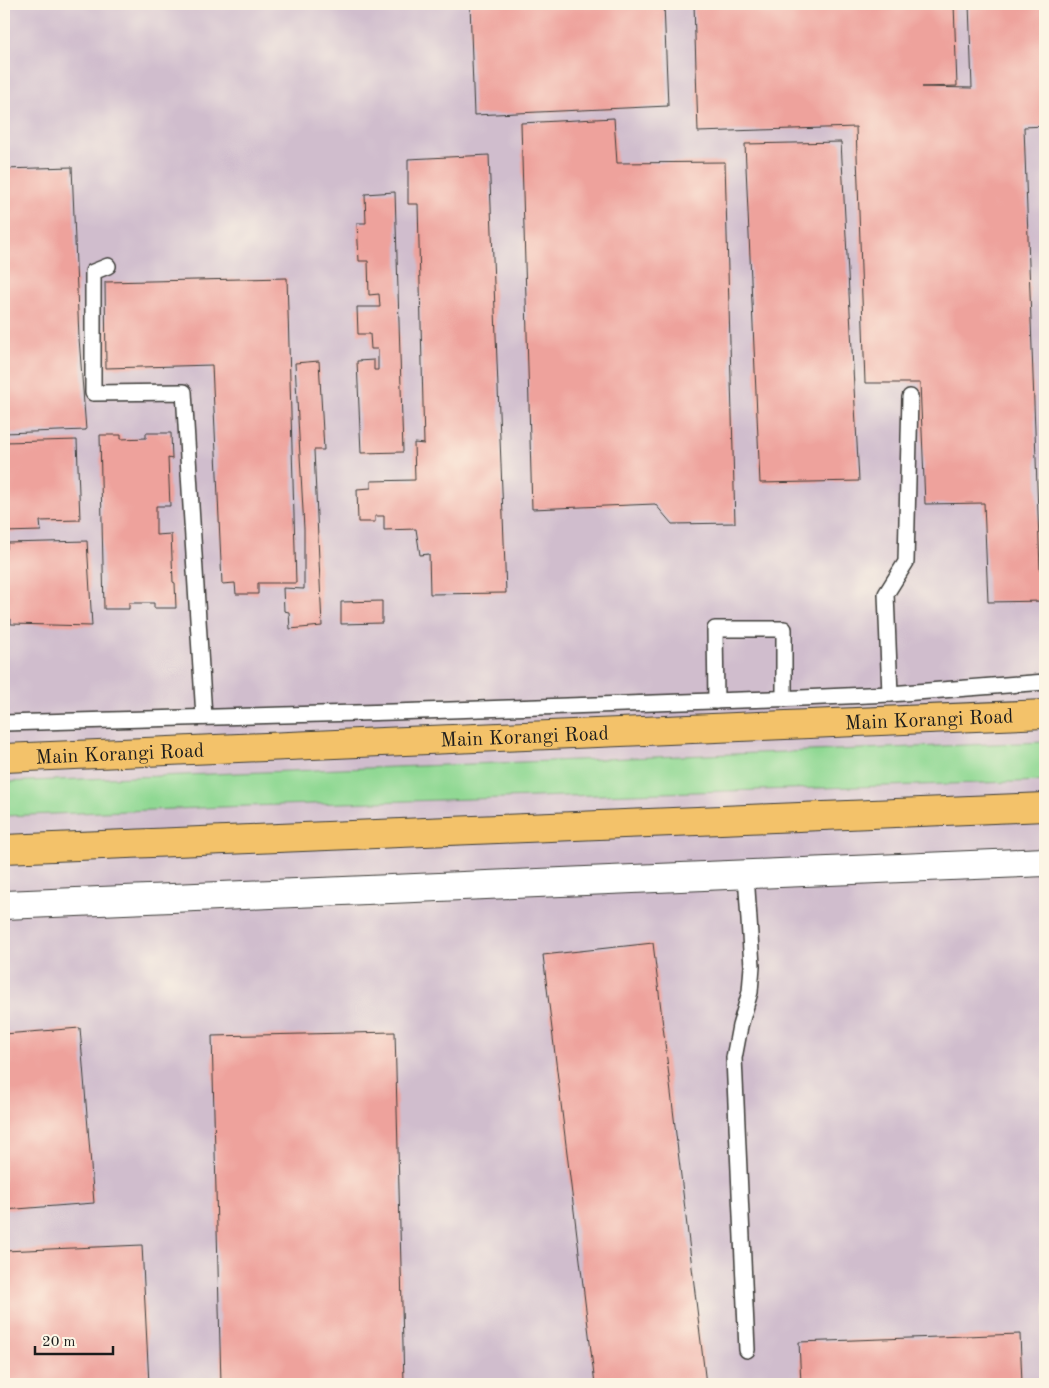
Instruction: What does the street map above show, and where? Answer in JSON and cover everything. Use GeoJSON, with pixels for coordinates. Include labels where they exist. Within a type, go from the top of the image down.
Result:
{"type":"FeatureCollection","features":[{"type":"Feature","properties":{"kind":"main road","name":"Main Korangi Road"},"geometry":{"type":"LineString","coordinates":[[4,758],[1045,714]]}},
{"type":"Feature","properties":{"kind":"main road"},"geometry":{"type":"LineString","coordinates":[[4,850],[1045,807]]}},
{"type":"Feature","properties":{"kind":"street"},"geometry":{"type":"LineString","coordinates":[[4,905],[1045,862]]}},
{"type":"Feature","properties":{"kind":"lane"},"geometry":{"type":"LineString","coordinates":[[108,266],[92,272],[93,393],[184,392],[204,718]]}},
{"type":"Feature","properties":{"kind":"lane"},"geometry":{"type":"LineString","coordinates":[[890,694],[886,594],[906,562],[910,397]]}},
{"type":"Feature","properties":{"kind":"lane"},"geometry":{"type":"LineString","coordinates":[[716,701],[715,629],[784,629],[784,699]]}},
{"type":"Feature","properties":{"kind":"lane"},"geometry":{"type":"LineString","coordinates":[[4,723],[784,699],[890,694],[1045,682]]}},
{"type":"Feature","properties":{"kind":"lane"},"geometry":{"type":"LineString","coordinates":[[746,874],[752,966],[750,992],[740,1026],[734,1058],[747,1350]]}},
{"type":"Feature","properties":{"kind":"shaded area"},"geometry":{"type":"Polygon","coordinates":[[[4,4],[1045,4],[1045,1384],[4,1384],[4,4]]]}},
{"type":"Feature","properties":{"kind":"green space"},"geometry":{"type":"Polygon","coordinates":[[[1045,742],[1045,781],[247,806],[4,816],[4,782],[1045,742]]]}},
{"type":"Feature","properties":{"kind":"building"},"geometry":{"type":"Polygon","coordinates":[[[470,4],[664,4],[668,106],[474,115],[470,4]]]}},
{"type":"Feature","properties":{"kind":"building"},"geometry":{"type":"Polygon","coordinates":[[[694,4],[954,4],[957,86],[922,87],[972,88],[969,4],[1045,4],[1045,126],[1024,127],[1040,569],[1045,570],[1045,601],[988,602],[984,503],[925,504],[920,383],[865,383],[856,127],[698,132],[694,4]]]}},
{"type":"Feature","properties":{"kind":"building"},"geometry":{"type":"Polygon","coordinates":[[[614,118],[617,163],[725,162],[735,523],[672,524],[655,504],[532,509],[521,123],[614,118]]]}},
{"type":"Feature","properties":{"kind":"building"},"geometry":{"type":"Polygon","coordinates":[[[841,142],[859,481],[760,483],[745,144],[841,142]]]}},
{"type":"Feature","properties":{"kind":"building"},"geometry":{"type":"Polygon","coordinates":[[[489,155],[506,593],[430,594],[429,554],[420,555],[416,529],[384,530],[384,516],[375,516],[375,522],[358,522],[357,489],[371,488],[371,481],[415,480],[414,443],[424,444],[418,204],[408,204],[408,159],[489,155]]]}},
{"type":"Feature","properties":{"kind":"building"},"geometry":{"type":"Polygon","coordinates":[[[72,167],[79,338],[86,430],[4,433],[4,169],[72,167]]]}},
{"type":"Feature","properties":{"kind":"building"},"geometry":{"type":"Polygon","coordinates":[[[395,192],[403,452],[361,453],[357,361],[374,360],[374,370],[378,370],[378,349],[371,349],[370,334],[358,334],[357,307],[380,307],[379,294],[369,295],[368,261],[359,261],[357,223],[366,223],[365,194],[395,192]]]}},
{"type":"Feature","properties":{"kind":"building"},"geometry":{"type":"Polygon","coordinates":[[[287,278],[296,583],[258,583],[258,594],[236,594],[235,583],[222,584],[212,365],[106,368],[105,282],[287,278]]]}},
{"type":"Feature","properties":{"kind":"building"},"geometry":{"type":"Polygon","coordinates":[[[319,361],[324,450],[314,450],[322,626],[290,629],[289,612],[284,611],[283,588],[304,589],[304,529],[295,363],[319,361]]]}},
{"type":"Feature","properties":{"kind":"building"},"geometry":{"type":"Polygon","coordinates":[[[146,433],[171,433],[172,459],[168,458],[170,506],[156,506],[156,535],[171,534],[176,608],[154,608],[154,603],[129,603],[129,609],[104,609],[100,435],[121,435],[121,439],[146,438],[146,433]]]}},
{"type":"Feature","properties":{"kind":"building"},"geometry":{"type":"Polygon","coordinates":[[[77,440],[80,520],[40,521],[41,531],[4,532],[4,492],[7,492],[5,442],[77,440]]]}},
{"type":"Feature","properties":{"kind":"building"},"geometry":{"type":"Polygon","coordinates":[[[87,541],[92,626],[11,624],[11,619],[4,619],[4,549],[7,549],[7,543],[87,541]]]}},
{"type":"Feature","properties":{"kind":"building"},"geometry":{"type":"Polygon","coordinates":[[[382,601],[382,623],[341,624],[341,602],[382,601]]]}},
{"type":"Feature","properties":{"kind":"building"},"geometry":{"type":"Polygon","coordinates":[[[653,943],[706,1384],[595,1384],[543,955],[653,943]]]}},
{"type":"Feature","properties":{"kind":"building"},"geometry":{"type":"Polygon","coordinates":[[[80,1028],[94,1203],[4,1210],[4,1034],[80,1028]]]}},
{"type":"Feature","properties":{"kind":"building"},"geometry":{"type":"Polygon","coordinates":[[[395,1032],[404,1384],[221,1384],[212,1036],[395,1032]]]}},
{"type":"Feature","properties":{"kind":"building"},"geometry":{"type":"Polygon","coordinates":[[[142,1245],[149,1384],[5,1384],[4,1251],[142,1245]]]}},
{"type":"Feature","properties":{"kind":"building"},"geometry":{"type":"Polygon","coordinates":[[[1020,1334],[1022,1384],[801,1384],[799,1342],[1020,1334]]]}}]}
